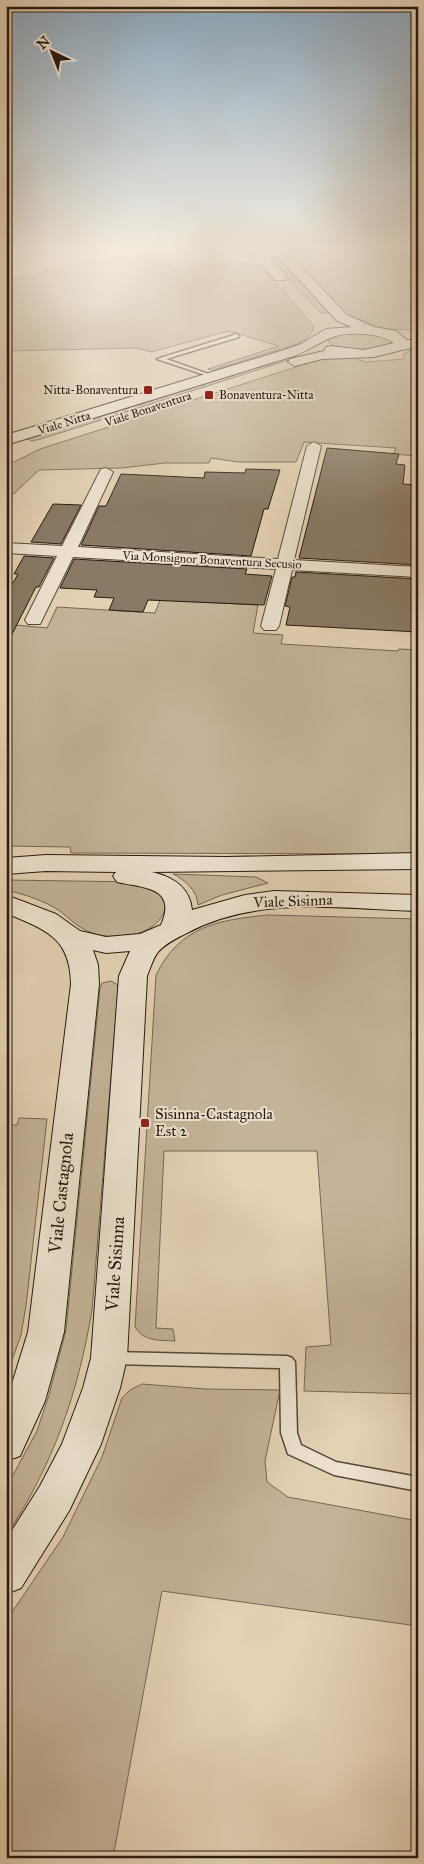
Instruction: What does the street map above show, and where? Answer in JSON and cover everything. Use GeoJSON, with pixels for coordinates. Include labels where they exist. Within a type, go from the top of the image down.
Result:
{"type":"FeatureCollection","features":[{"type":"Feature","properties":{"kind":"main road"},"geometry":{"type":"LineString","coordinates":[[322,333],[320,342],[325,347],[350,354],[377,353],[418,342]]}},
{"type":"Feature","properties":{"kind":"main road","name":"Viale Nitta"},"geometry":{"type":"LineString","coordinates":[[6,440],[289,353],[322,333]]}},
{"type":"Feature","properties":{"kind":"main road"},"geometry":{"type":"LineString","coordinates":[[384,333],[400,340],[401,344],[396,348]]}},
{"type":"Feature","properties":{"kind":"main road"},"geometry":{"type":"LineString","coordinates":[[405,333],[418,334]]}},
{"type":"Feature","properties":{"kind":"main road","name":"Viale Bonaventura"},"geometry":{"type":"LineString","coordinates":[[20,452],[305,359],[350,354]]}},
{"type":"Feature","properties":{"kind":"main road"},"geometry":{"type":"LineString","coordinates":[[6,866],[46,863],[226,865],[418,861]]}},
{"type":"Feature","properties":{"kind":"main road"},"geometry":{"type":"LineString","coordinates":[[226,865],[418,877]]}},
{"type":"Feature","properties":{"kind":"main road"},"geometry":{"type":"LineString","coordinates":[[6,872],[43,876],[136,876],[152,880],[169,888],[175,895],[179,912],[166,933],[126,945],[106,946],[71,937],[46,920],[6,903]]}},
{"type":"Feature","properties":{"kind":"main road","name":"Viale Sisinna"},"geometry":{"type":"LineString","coordinates":[[6,1575],[41,1525],[68,1474],[89,1424],[109,1358],[133,976],[145,949],[166,933],[194,918],[218,910],[274,899],[418,903]]}},
{"type":"Feature","properties":{"kind":"main road","name":"Viale Castagnola"},"geometry":{"type":"LineString","coordinates":[[6,1446],[26,1401],[46,1332],[85,984],[85,964],[80,951],[71,937]]}},
{"type":"Feature","properties":{"kind":"street"},"geometry":{"type":"LineString","coordinates":[[270,626],[314,446]]}},
{"type":"Feature","properties":{"kind":"street"},"geometry":{"type":"LineString","coordinates":[[34,620],[106,472]]}},
{"type":"Feature","properties":{"kind":"street","name":"Via Monsignor Bonaventura Secusio"},"geometry":{"type":"LineString","coordinates":[[6,548],[418,572]]}},
{"type":"Feature","properties":{"kind":"lane"},"geometry":{"type":"LineString","coordinates":[[212,377],[160,359],[236,336]]}},
{"type":"Feature","properties":{"kind":"lane"},"geometry":{"type":"LineString","coordinates":[[109,1358],[287,1362],[289,1433],[294,1448],[334,1468],[418,1484]]}},
{"type":"Feature","properties":{"kind":"shaded area"},"geometry":{"type":"Polygon","coordinates":[[[6,333],[222,333],[151,352],[136,348],[6,351],[6,333]]]}},
{"type":"Feature","properties":{"kind":"shaded area"},"geometry":{"type":"Polygon","coordinates":[[[236,333],[311,333],[297,344],[213,370],[208,369],[279,346],[236,333]]]}},
{"type":"Feature","properties":{"kind":"shaded area"},"geometry":{"type":"Polygon","coordinates":[[[371,333],[391,340],[391,344],[367,349],[349,350],[333,346],[328,341],[336,334],[371,333]]]}},
{"type":"Feature","properties":{"kind":"shaded area"},"geometry":{"type":"Polygon","coordinates":[[[418,347],[418,456],[393,454],[396,448],[304,442],[296,462],[238,462],[211,458],[209,463],[165,463],[122,468],[39,470],[6,501],[6,466],[40,449],[321,359],[350,357],[366,362],[404,359],[403,354],[418,347]]]}},
{"type":"Feature","properties":{"kind":"shaded area"},"geometry":{"type":"Polygon","coordinates":[[[291,357],[293,358],[41,439],[32,441],[27,439],[291,357]]]}},
{"type":"Feature","properties":{"kind":"shaded area"},"geometry":{"type":"Polygon","coordinates":[[[160,600],[258,605],[253,633],[283,635],[281,644],[398,651],[399,649],[418,650],[418,854],[71,853],[70,847],[6,846],[6,627],[16,625],[47,628],[57,607],[155,613],[160,600]]]}},
{"type":"Feature","properties":{"kind":"shaded area"},"geometry":{"type":"Polygon","coordinates":[[[173,874],[256,877],[268,883],[222,895],[198,905],[190,886],[173,874]]]}},
{"type":"Feature","properties":{"kind":"shaded area"},"geometry":{"type":"Polygon","coordinates":[[[6,880],[138,882],[159,893],[166,906],[156,924],[138,934],[116,937],[105,936],[85,930],[48,904],[6,890],[6,880]]]}},
{"type":"Feature","properties":{"kind":"shaded area"},"geometry":{"type":"Polygon","coordinates":[[[268,915],[418,919],[418,1033],[411,1033],[418,1076],[418,1394],[304,1391],[306,1347],[331,1345],[317,1151],[164,1151],[156,1328],[173,1329],[175,1341],[148,1338],[135,1327],[156,975],[177,946],[202,928],[217,923],[268,915]]]}},
{"type":"Feature","properties":{"kind":"shaded area"},"geometry":{"type":"Polygon","coordinates":[[[111,981],[118,985],[118,990],[92,1310],[79,1371],[61,1428],[37,1483],[6,1536],[6,1488],[37,1431],[49,1395],[66,1330],[100,988],[102,983],[111,981]]]}},
{"type":"Feature","properties":{"kind":"shaded area"},"geometry":{"type":"Polygon","coordinates":[[[19,1118],[47,1119],[26,1306],[21,1335],[6,1377],[6,1125],[17,1125],[19,1118]]]}},
{"type":"Feature","properties":{"kind":"shaded area"},"geometry":{"type":"Polygon","coordinates":[[[142,1384],[205,1389],[280,1390],[265,1461],[267,1482],[288,1497],[418,1521],[418,1626],[162,1591],[113,1858],[6,1858],[6,1621],[63,1537],[102,1457],[122,1398],[130,1390],[142,1384]]]}},
{"type":"Feature","properties":{"kind":"building"},"geometry":{"type":"Polygon","coordinates":[[[327,448],[399,454],[396,464],[405,465],[403,484],[418,485],[418,565],[299,558],[327,448]]]}},
{"type":"Feature","properties":{"kind":"building"},"geometry":{"type":"Polygon","coordinates":[[[246,469],[280,470],[268,509],[264,509],[251,556],[81,545],[99,506],[106,506],[121,474],[204,478],[205,472],[245,473],[246,469]]]}},
{"type":"Feature","properties":{"kind":"building"},"geometry":{"type":"Polygon","coordinates":[[[53,504],[81,505],[61,544],[31,542],[53,504]]]}},
{"type":"Feature","properties":{"kind":"building"},"geometry":{"type":"Polygon","coordinates":[[[24,556],[54,558],[39,587],[36,587],[6,646],[6,595],[18,574],[14,574],[24,556]]]}},
{"type":"Feature","properties":{"kind":"building"},"geometry":{"type":"Polygon","coordinates":[[[74,559],[247,569],[245,574],[272,576],[264,605],[148,600],[143,612],[109,610],[114,598],[94,597],[97,590],[60,588],[74,559]]]}},
{"type":"Feature","properties":{"kind":"building"},"geometry":{"type":"Polygon","coordinates":[[[296,572],[418,579],[418,632],[286,625],[290,607],[285,606],[292,577],[295,577],[296,572]]]}},
{"type":"Feature","properties":{"kind":"place","name":"Nitta-Bonaventura"},"geometry":{"type":"Point","coordinates":[148,390]}},
{"type":"Feature","properties":{"kind":"place","name":"Bonaventura-Nitta"},"geometry":{"type":"Point","coordinates":[209,395]}},
{"type":"Feature","properties":{"kind":"place","name":"Sisinna-Castagnola Est 2"},"geometry":{"type":"Point","coordinates":[145,1123]}}]}
